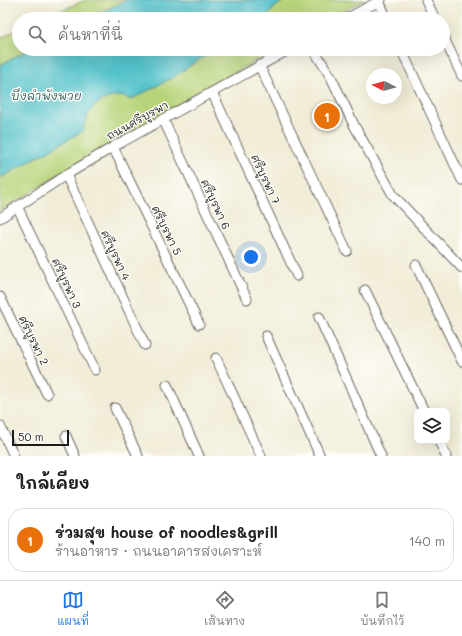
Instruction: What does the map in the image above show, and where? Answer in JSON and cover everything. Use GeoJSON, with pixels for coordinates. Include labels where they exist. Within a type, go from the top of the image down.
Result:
{"type":"FeatureCollection","features":[{"type":"Feature","properties":{"kind":"street"},"geometry":{"type":"LineString","coordinates":[[426,0],[432,12]]}},
{"type":"Feature","properties":{"kind":"street"},"geometry":{"type":"LineString","coordinates":[[359,12],[380,1],[384,12]]}},
{"type":"Feature","properties":{"kind":"street"},"geometry":{"type":"LineString","coordinates":[[450,51],[462,76]]}},
{"type":"Feature","properties":{"kind":"street","name":"ถนนศรีบูรพา"},"geometry":{"type":"LineString","coordinates":[[0,218],[66,175],[113,147],[277,56]]}},
{"type":"Feature","properties":{"kind":"street"},"geometry":{"type":"LineString","coordinates":[[318,56],[332,77],[354,125],[393,195],[462,268]]}},
{"type":"Feature","properties":{"kind":"street"},"geometry":{"type":"LineString","coordinates":[[404,56],[462,180]]}},
{"type":"Feature","properties":{"kind":"street"},"geometry":{"type":"LineString","coordinates":[[260,65],[347,251]]}},
{"type":"Feature","properties":{"kind":"street","name":"ศรีบูรพา 7"},"geometry":{"type":"LineString","coordinates":[[212,92],[297,276]]}},
{"type":"Feature","properties":{"kind":"street","name":"ศรีบูรพา 6"},"geometry":{"type":"LineString","coordinates":[[163,119],[247,299]]}},
{"type":"Feature","properties":{"kind":"street","name":"ศรีบูรพา 5"},"geometry":{"type":"LineString","coordinates":[[113,147],[199,324]]}},
{"type":"Feature","properties":{"kind":"street","name":"ศรีบูรพา 4"},"geometry":{"type":"LineString","coordinates":[[66,175],[145,345]]}},
{"type":"Feature","properties":{"kind":"street","name":"ศรีบูรพา 3"},"geometry":{"type":"LineString","coordinates":[[17,206],[95,370]]}},
{"type":"Feature","properties":{"kind":"street"},"geometry":{"type":"LineString","coordinates":[[416,265],[462,361]]}},
{"type":"Feature","properties":{"kind":"street"},"geometry":{"type":"LineString","coordinates":[[365,290],[423,408]]}},
{"type":"Feature","properties":{"kind":"street","name":"ศรีบูรพา 2"},"geometry":{"type":"LineString","coordinates":[[0,297],[48,394]]}},
{"type":"Feature","properties":{"kind":"street"},"geometry":{"type":"LineString","coordinates":[[319,317],[381,456]]}},
{"type":"Feature","properties":{"kind":"street"},"geometry":{"type":"LineString","coordinates":[[266,336],[320,456]]}},
{"type":"Feature","properties":{"kind":"street"},"geometry":{"type":"LineString","coordinates":[[216,358],[261,456]]}},
{"type":"Feature","properties":{"kind":"street"},"geometry":{"type":"LineString","coordinates":[[167,385],[199,456]]}},
{"type":"Feature","properties":{"kind":"street"},"geometry":{"type":"LineString","coordinates":[[115,408],[138,456]]}},
{"type":"Feature","properties":{"kind":"street"},"geometry":{"type":"LineString","coordinates":[[0,426],[14,456]]}},
{"type":"Feature","properties":{"kind":"street"},"geometry":{"type":"LineString","coordinates":[[66,436],[75,456]]}},
{"type":"Feature","properties":{"kind":"street"},"geometry":{"type":"LineString","coordinates":[[440,444],[446,456]]}},
{"type":"Feature","properties":{"kind":"green space"},"geometry":{"type":"Polygon","coordinates":[[[85,0],[365,0],[342,12],[58,12],[85,0]]]}},
{"type":"Feature","properties":{"kind":"green space"},"geometry":{"type":"Polygon","coordinates":[[[12,32],[12,56],[264,56],[157,117],[0,211],[0,38],[12,32]]]}},
{"type":"Feature","properties":{"kind":"water"},"geometry":{"type":"Polygon","coordinates":[[[127,0],[286,0],[276,6],[271,12],[101,12],[127,0]]]}},
{"type":"Feature","properties":{"kind":"water","name":"บึงลำพังพวย"},"geometry":{"type":"Polygon","coordinates":[[[16,56],[207,56],[172,78],[130,100],[121,96],[104,100],[94,106],[91,110],[85,122],[83,131],[0,177],[0,65],[16,56]]]}},
{"type":"Feature","properties":{"kind":"place","name":"ร่วมสุข house of noodles&grill"},"geometry":{"type":"Point","coordinates":[327,116]}}]}
